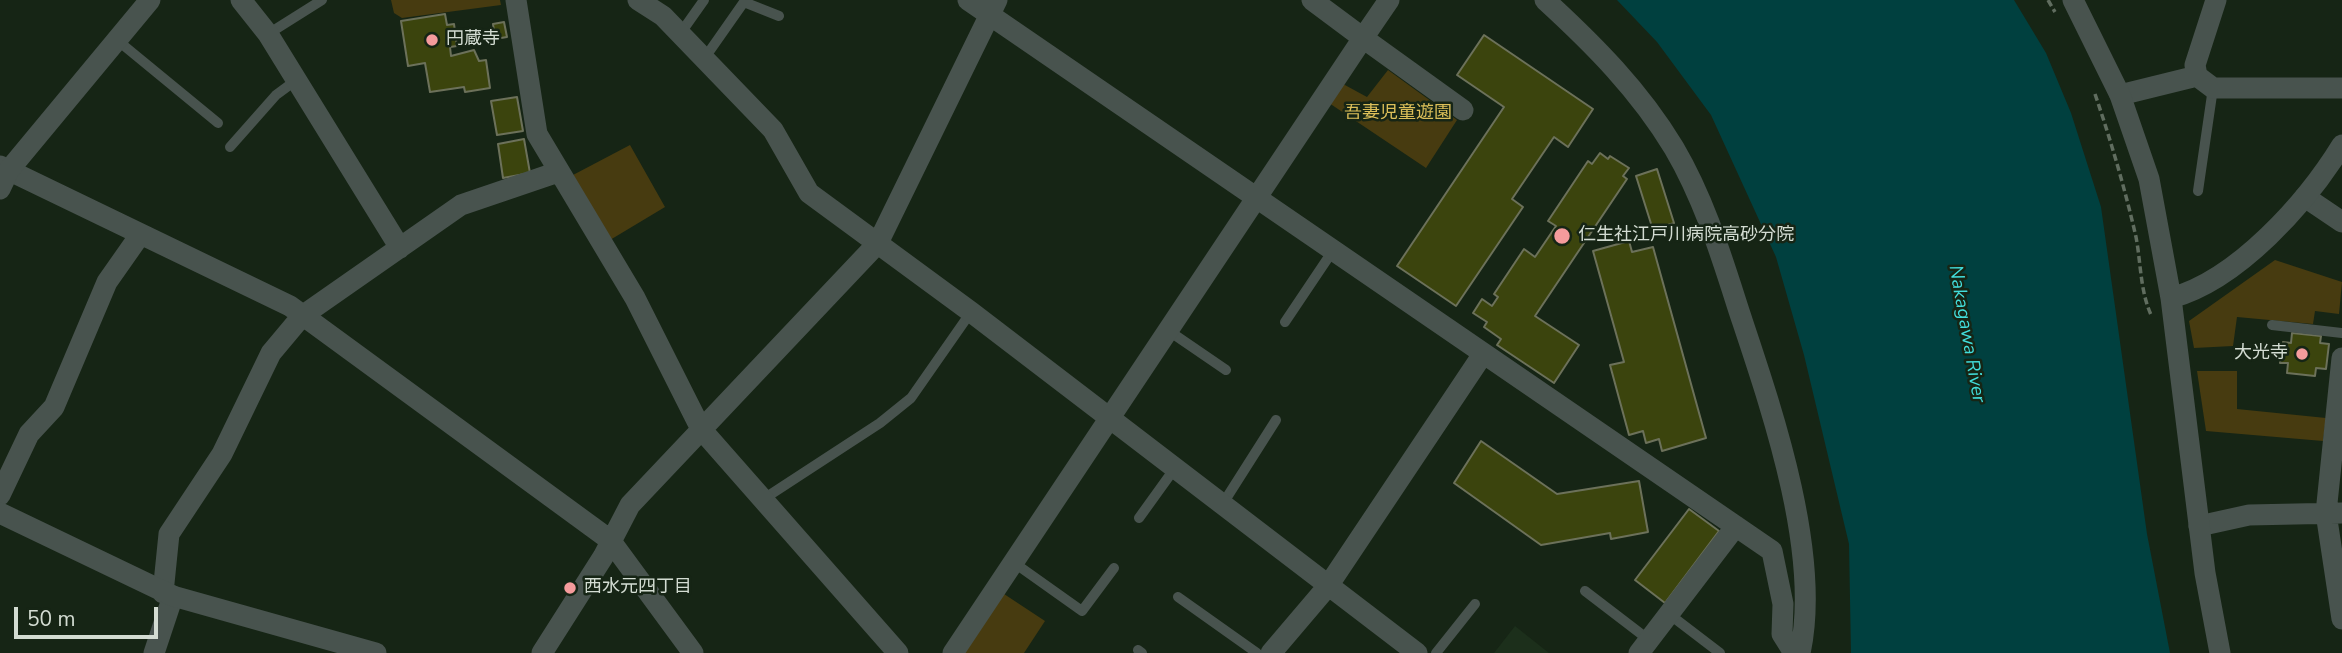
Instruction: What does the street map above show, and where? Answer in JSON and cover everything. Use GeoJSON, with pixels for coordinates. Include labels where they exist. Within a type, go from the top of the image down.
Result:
{"type":"FeatureCollection","features":[{"type":"Feature","properties":{"kind":"street"},"geometry":{"type":"LineString","coordinates":[[150,0],[3,175],[140,235],[290,306],[610,540],[693,653]]}},
{"type":"Feature","properties":{"kind":"street"},"geometry":{"type":"LineString","coordinates":[[241,0],[268,34],[400,248]]}},
{"type":"Feature","properties":{"kind":"street"},"geometry":{"type":"LineString","coordinates":[[516,0],[537,134],[635,298],[701,429],[898,653]]}},
{"type":"Feature","properties":{"kind":"street"},"geometry":{"type":"LineString","coordinates":[[638,0],[663,16],[772,130],[809,193],[971,312],[1410,651]]}},
{"type":"Feature","properties":{"kind":"street"},"geometry":{"type":"LineString","coordinates":[[968,0],[993,7],[1255,200],[1772,551],[1783,604],[1782,634],[1794,653]]}},
{"type":"Feature","properties":{"kind":"street"},"geometry":{"type":"LineString","coordinates":[[1312,0],[1463,110]]}},
{"type":"Feature","properties":{"kind":"street"},"geometry":{"type":"LineString","coordinates":[[953,653],[1389,0]]}},
{"type":"Feature","properties":{"kind":"street"},"geometry":{"type":"LineString","coordinates":[[1545,0],[1610,62],[1636,92],[1673,147],[1701,201],[1763,386],[1795,511],[1807,600],[1800,653]]}},
{"type":"Feature","properties":{"kind":"street"},"geometry":{"type":"LineString","coordinates":[[2073,0],[2120,95],[2149,179],[2171,298],[2199,526],[2220,653]]}},
{"type":"Feature","properties":{"kind":"street"},"geometry":{"type":"LineString","coordinates":[[2205,82],[2195,65],[2216,0]]}},
{"type":"Feature","properties":{"kind":"street"},"geometry":{"type":"LineString","coordinates":[[542,653],[603,558],[630,505],[878,243],[993,7]]}},
{"type":"Feature","properties":{"kind":"street"},"geometry":{"type":"LineString","coordinates":[[2120,95],[2205,82],[2342,88]]}},
{"type":"Feature","properties":{"kind":"street"},"geometry":{"type":"LineString","coordinates":[[2171,298],[2190,293],[2240,259],[2305,197],[2342,145]]}},
{"type":"Feature","properties":{"kind":"street"},"geometry":{"type":"LineString","coordinates":[[154,653],[168,594],[169,534],[222,454],[271,354],[302,316],[461,205],[558,172]]}},
{"type":"Feature","properties":{"kind":"street"},"geometry":{"type":"LineString","coordinates":[[2305,197],[2342,222]]}},
{"type":"Feature","properties":{"kind":"street"},"geometry":{"type":"LineString","coordinates":[[140,235],[107,282],[54,407],[29,434],[1,512],[168,594],[376,653]]}},
{"type":"Feature","properties":{"kind":"street"},"geometry":{"type":"LineString","coordinates":[[1271,653],[1328,586],[1483,354]]}},
{"type":"Feature","properties":{"kind":"street"},"geometry":{"type":"LineString","coordinates":[[2342,358],[2334,513],[2342,619]]}},
{"type":"Feature","properties":{"kind":"street"},"geometry":{"type":"LineString","coordinates":[[2199,526],[2249,515],[2334,513]]}},
{"type":"Feature","properties":{"kind":"street"},"geometry":{"type":"LineString","coordinates":[[1644,646],[1736,526]]}},
{"type":"Feature","properties":{"kind":"lane"},"geometry":{"type":"LineString","coordinates":[[268,34],[322,0]]}},
{"type":"Feature","properties":{"kind":"lane"},"geometry":{"type":"LineString","coordinates":[[680,34],[704,0]]}},
{"type":"Feature","properties":{"kind":"lane"},"geometry":{"type":"LineString","coordinates":[[704,59],[744,2],[779,16]]}},
{"type":"Feature","properties":{"kind":"lane"},"geometry":{"type":"LineString","coordinates":[[117,40],[218,123]]}},
{"type":"Feature","properties":{"kind":"lane"},"geometry":{"type":"LineString","coordinates":[[230,147],[276,95],[295,81]]}},
{"type":"Feature","properties":{"kind":"lane"},"geometry":{"type":"LineString","coordinates":[[2198,191],[2205,82]]}},
{"type":"Feature","properties":{"kind":"lane"},"geometry":{"type":"LineString","coordinates":[[1285,322],[1332,252]]}},
{"type":"Feature","properties":{"kind":"lane"},"geometry":{"type":"LineString","coordinates":[[762,500],[880,423],[911,398],[971,312]]}},
{"type":"Feature","properties":{"kind":"lane"},"geometry":{"type":"LineString","coordinates":[[2272,324],[2342,333]]}},
{"type":"Feature","properties":{"kind":"lane"},"geometry":{"type":"LineString","coordinates":[[1169,331],[1226,370]]}},
{"type":"Feature","properties":{"kind":"lane"},"geometry":{"type":"LineString","coordinates":[[1222,505],[1276,420]]}},
{"type":"Feature","properties":{"kind":"lane"},"geometry":{"type":"LineString","coordinates":[[1139,519],[1175,468]]}},
{"type":"Feature","properties":{"kind":"lane"},"geometry":{"type":"LineString","coordinates":[[1013,562],[1082,611],[1114,568]]}},
{"type":"Feature","properties":{"kind":"lane"},"geometry":{"type":"LineString","coordinates":[[1585,591],[1644,646]]}},
{"type":"Feature","properties":{"kind":"lane"},"geometry":{"type":"LineString","coordinates":[[1178,597],[1257,653]]}},
{"type":"Feature","properties":{"kind":"lane"},"geometry":{"type":"LineString","coordinates":[[1436,653],[1475,604]]}},
{"type":"Feature","properties":{"kind":"lane"},"geometry":{"type":"LineString","coordinates":[[1669,614],[1720,653]]}},
{"type":"Feature","properties":{"kind":"path"},"geometry":{"type":"LineString","coordinates":[[2048,0],[2059,18]]}},
{"type":"Feature","properties":{"kind":"path"},"geometry":{"type":"LineString","coordinates":[[459,41],[495,34]]}},
{"type":"Feature","properties":{"kind":"path"},"geometry":{"type":"LineString","coordinates":[[2092,86],[2122,179],[2136,239],[2146,302],[2155,324],[2161,328],[2173,326]]}},
{"type":"Feature","properties":{"kind":"shaded area"},"geometry":{"type":"Polygon","coordinates":[[[1515,626],[1549,653],[1494,653],[1515,626]]]}},
{"type":"Feature","properties":{"kind":"green space"},"geometry":{"type":"Polygon","coordinates":[[[391,0],[500,0],[501,5],[402,18],[394,13],[391,0]]]}},
{"type":"Feature","properties":{"kind":"green space","name":"吾妻児童遊園"},"geometry":{"type":"Polygon","coordinates":[[[1388,70],[1457,120],[1426,168],[1329,103],[1343,84],[1367,97],[1388,70]]]}},
{"type":"Feature","properties":{"kind":"green space"},"geometry":{"type":"Polygon","coordinates":[[[630,145],[665,207],[610,240],[573,175],[630,145]]]}},
{"type":"Feature","properties":{"kind":"green space"},"geometry":{"type":"Polygon","coordinates":[[[2275,260],[2342,282],[2339,314],[2315,311],[2313,324],[2237,317],[2233,346],[2194,348],[2189,321],[2275,260]]]}},
{"type":"Feature","properties":{"kind":"green space"},"geometry":{"type":"Polygon","coordinates":[[[2197,371],[2237,371],[2237,409],[2326,418],[2323,441],[2206,431],[2197,371]]]}},
{"type":"Feature","properties":{"kind":"green space"},"geometry":{"type":"Polygon","coordinates":[[[1001,592],[1045,621],[1024,653],[959,653],[1001,592]]]}},
{"type":"Feature","properties":{"kind":"water","name":"Nakagawa River"},"geometry":{"type":"Polygon","coordinates":[[[1617,0],[2014,0],[2046,53],[2071,113],[2101,207],[2147,534],[2170,653],[1851,653],[1849,544],[1804,355],[1776,257],[1711,115],[1657,42],[1617,0]]]}},
{"type":"Feature","properties":{"kind":"building"},"geometry":{"type":"Polygon","coordinates":[[[445,14],[447,25],[454,24],[457,46],[450,47],[451,56],[474,50],[479,61],[486,60],[490,88],[465,92],[464,87],[430,92],[425,63],[408,66],[401,21],[445,14]]]}},
{"type":"Feature","properties":{"kind":"building"},"geometry":{"type":"Polygon","coordinates":[[[504,22],[507,37],[495,39],[493,24],[504,22]]]}},
{"type":"Feature","properties":{"kind":"building"},"geometry":{"type":"Polygon","coordinates":[[[1484,35],[1593,109],[1568,147],[1554,137],[1512,199],[1523,207],[1456,306],[1397,266],[1504,107],[1457,75],[1484,35]]]}},
{"type":"Feature","properties":{"kind":"building"},"geometry":{"type":"Polygon","coordinates":[[[517,97],[523,131],[497,135],[491,101],[517,97]]]}},
{"type":"Feature","properties":{"kind":"building"},"geometry":{"type":"Polygon","coordinates":[[[524,139],[530,173],[503,178],[498,144],[524,139]]]}},
{"type":"Feature","properties":{"kind":"building"},"geometry":{"type":"Polygon","coordinates":[[[1600,153],[1629,168],[1623,176],[1627,179],[1535,316],[1579,345],[1554,383],[1497,345],[1501,339],[1484,327],[1487,322],[1473,313],[1482,299],[1492,306],[1498,297],[1494,294],[1524,249],[1535,257],[1556,226],[1548,221],[1588,161],[1592,164],[1600,153]]]}},
{"type":"Feature","properties":{"kind":"building"},"geometry":{"type":"Polygon","coordinates":[[[1657,169],[1674,223],[1653,230],[1636,176],[1657,169]]]}},
{"type":"Feature","properties":{"kind":"building"},"geometry":{"type":"Polygon","coordinates":[[[1629,241],[1632,252],[1653,247],[1706,438],[1662,451],[1659,439],[1646,443],[1643,431],[1629,435],[1610,365],[1624,362],[1593,251],[1629,241]]]}},
{"type":"Feature","properties":{"kind":"building"},"geometry":{"type":"Polygon","coordinates":[[[2292,333],[2321,336],[2320,343],[2329,344],[2326,369],[2316,368],[2315,376],[2287,373],[2288,363],[2280,363],[2283,342],[2291,343],[2292,333]]]}},
{"type":"Feature","properties":{"kind":"building"},"geometry":{"type":"Polygon","coordinates":[[[1481,441],[1557,494],[1639,481],[1648,532],[1611,539],[1610,533],[1541,545],[1454,483],[1481,441]]]}},
{"type":"Feature","properties":{"kind":"building"},"geometry":{"type":"Polygon","coordinates":[[[1689,509],[1719,531],[1665,603],[1635,580],[1689,509]]]}},
{"type":"Feature","properties":{"kind":"place","name":"円蔵寺"},"geometry":{"type":"Point","coordinates":[432,40]}},
{"type":"Feature","properties":{"kind":"place","name":"仁生社江戸川病院高砂分院"},"geometry":{"type":"Point","coordinates":[1562,236]}},
{"type":"Feature","properties":{"kind":"place","name":"大光寺"},"geometry":{"type":"Point","coordinates":[2302,354]}},
{"type":"Feature","properties":{"kind":"place","name":"西水元四丁目"},"geometry":{"type":"Point","coordinates":[570,588]}}]}
